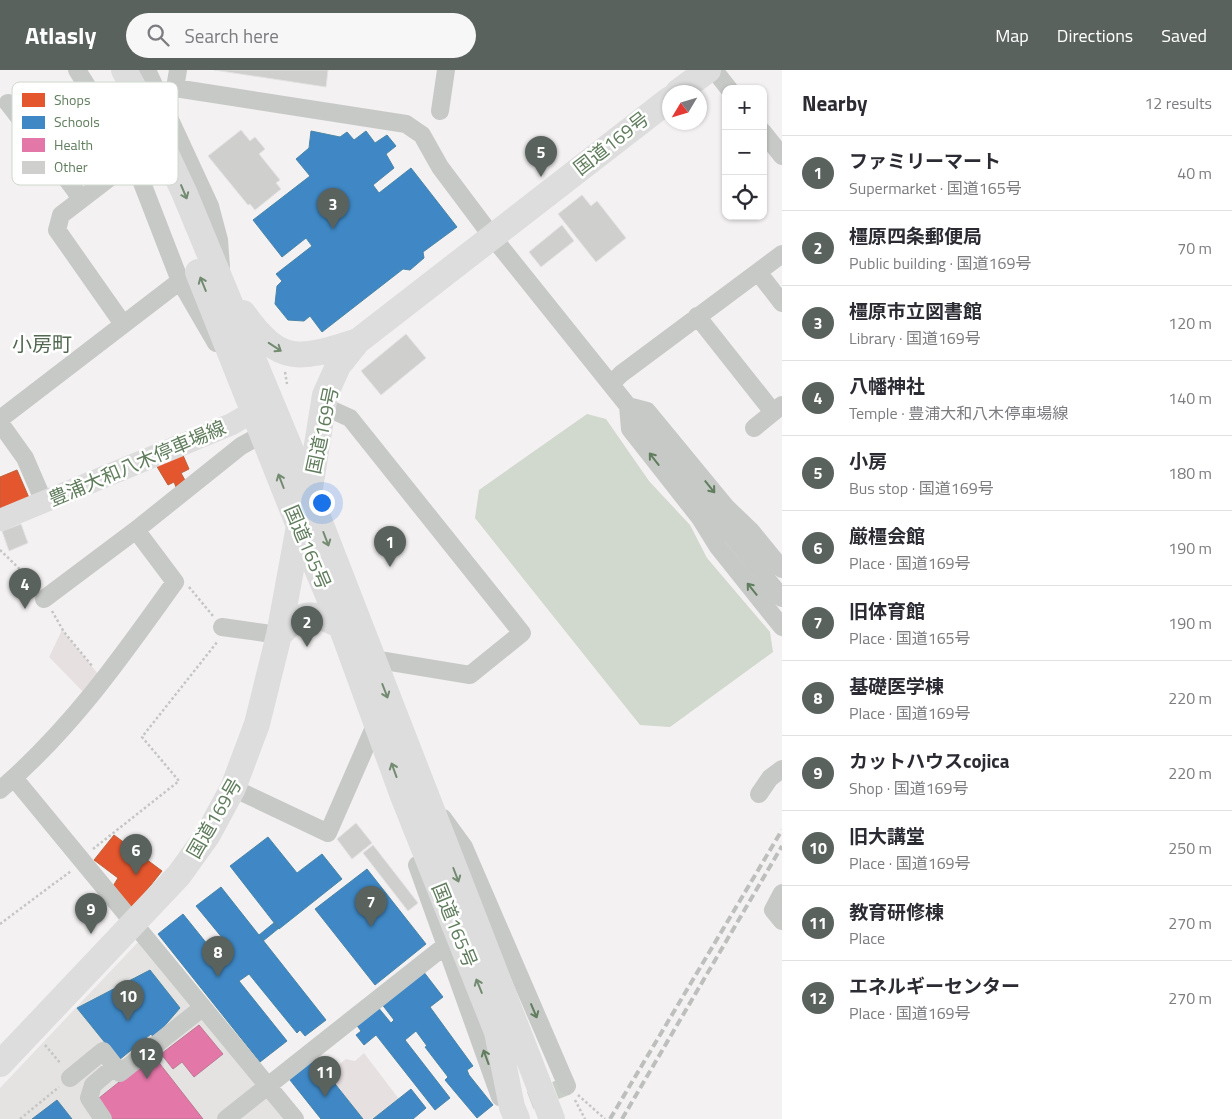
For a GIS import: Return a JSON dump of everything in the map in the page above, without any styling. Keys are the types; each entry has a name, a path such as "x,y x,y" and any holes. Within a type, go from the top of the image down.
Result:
{"highway":[{"name":"国道165号","path":"104,70 110,82"},
{"name":"国道165号","path":"124,70 130,82"},
{"path":"688,85 708,70"},
{"name":"国道169号","path":"0,1064 160,898 191,860 234,788 257,724 279,635 299,526 309,494 323,406 338,366 358,340 491,235 662,105"},
{"name":"国道165号","path":"178,180 222,282 262,415 299,526 341,626 376,723 413,792"},
{"name":"国道165号","path":"161,185 236,368 309,494 373,659 413,792 510,1031 572,1113"},
{"path":"222,282 256,332 276,348 286,353 310,355 358,340"},
{"path":"279,635 294,620 306,614 321,616 341,626"},
{"name":"国道165号","path":"510,1031 512,1107 516,1119"},
{"path":"510,1031 530,1119"},
{"path":"510,1031 552,1119"}],"main road":[{"name":"豊浦大和八木停車場線","path":"0,520 232,424 262,415"}],"street":[{"path":"77,70 85,82"},
{"path":"147,70 158,82"},
{"path":"173,82 178,70"},
{"path":"440,111 446,70"},
{"path":"714,70 726,85"},
{"path":"178,93 406,124 422,134 440,166 491,235 782,598"},
{"path":"8,103 12,108"},
{"path":"178,119 210,206 219,240 222,282"},
{"path":"71,185 80,200"},
{"path":"100,185 61,215 57,230 123,324"},
{"path":"143,185 180,281 223,354 236,368"},
{"path":"610,384 782,254"},
{"path":"758,272 782,304"},
{"path":"0,419 180,281"},
{"path":"698,316 778,409 754,428"},
{"path":"323,406 350,418 522,633 470,675 373,659"},
{"path":"628,406 647,411 726,507 751,531 782,569"},
{"path":"628,406 630,429 700,518 718,547 782,627"},
{"path":"44,599 136,530 240,446 262,415"},
{"path":"0,423 25,458 44,502"},
{"path":"0,790 74,718 175,582 136,530"},
{"path":"222,632 279,635"},
{"path":"234,788 328,833 376,723"},
{"path":"759,794 770,778 782,769"},
{"path":"14,778 295,1119"},
{"path":"413,792 416,860 508,1119"},
{"path":"413,792 464,848 567,1086"},
{"path":"782,893 773,910 782,921"},
{"path":"226,1119 446,945"},
{"path":"70,1078 103,1051 120,1073 202,1008"},
{"path":"102,1119 89,1098 94,1085 115,1066"}],"path":[{"path":"0,924 83,862 84,855 179,781 142,737 222,632 181,577 175,582"},
{"path":"20,1119 70,1078"},
{"path":"567,1086 605,1119"},
{"path":"572,1113 584,1119"}],"shaded area":[{"path":"587,414 606,419 649,481 690,525 707,558 770,632 773,652 670,727 640,725 475,518 479,490"},
{"path":"62,630 103,680 89,698 49,657"},
{"path":"140,940 286,1119 0,1119 0,1088"},
{"path":"364,1053 399,1099 373,1119 363,1119 327,1074 346,1059 355,1061"}],"building: Shops":[{"path":"182,453 189,469 181,473 186,482 176,487 174,482 168,485 156,465"},
{"path":"17,470 30,500 0,512 0,477"},
{"path":"114,835 162,871 132,909 110,891 118,878 94,860"}],"building: Schools":[{"path":"311,131 340,137 347,132 354,140 366,131 375,143 387,135 396,146 386,154 394,168 373,185 379,193 411,168 457,227 423,252 424,258 410,270 403,269 322,332 310,316 304,321 288,320 275,304 277,286 282,281 276,274 312,246 306,238 282,257 253,220 310,176 296,159 309,148"},
{"path":"268,837 297,873 322,854 342,879 279,929 230,866"},
{"path":"367,869 426,944 375,985 315,909"},
{"path":"221,887 326,1020 305,1036 300,1030 297,1033 249,974 239,981 287,1041 260,1062 158,934 183,914 212,950 224,940 196,906"},
{"path":"275,922 279,928 263,941 259,935"},
{"path":"150,970 180,1008 154,1038 151,1034 119,1060 77,1008"},
{"path":"423,971 443,997 430,1007 473,1066 467,1070 469,1075 493,1105 477,1118 445,1080 448,1077 425,1047 427,1046 416,1031 405,1040 450,1098 435,1110 376,1035 364,1045 356,1035 361,1031 355,1023 377,1006 391,1023 394,1020 381,1003"},
{"path":"312,1055 363,1119 321,1119 286,1075"},
{"path":"411,1089 426,1108 413,1119 373,1119"},
{"path":"57,1100 72,1119 32,1119"}],"building: Health":[{"path":"199,1025 223,1054 194,1077 182,1062 173,1069 161,1054"},
{"path":"153,1055 203,1119 107,1119 94,1102"}],"building: Other":[{"path":"214,70 328,70 326,87"},
{"path":"241,130 250,141 255,137 265,149 259,154 280,180 276,183 281,189 255,210 250,204 248,205 208,156"},
{"path":"582,195 591,206 597,201 626,238 596,262 558,214"},
{"path":"562,225 574,241 541,267 529,252"},
{"path":"406,334 426,358 381,395 361,371"},
{"path":"21,524 28,543 9,551 2,531"},
{"path":"356,823 372,843 352,859 337,839"},
{"path":"373,845 418,903 408,911 363,853"}],"tunnel":[{"path":"505,1110 567,1086"}],"railway":[{"path":"610,1119 782,830"},
{"path":"622,1119 782,846"}],"place":[{"name":"小房","path":"541,177"},
{"name":"橿原市立図書館","path":"333,229"},
{"name":"ファミリーマート","path":"390,567"},
{"name":"八幡神社","path":"25,609"},
{"name":"橿原四条郵便局","path":"307,647"},
{"name":"厳橿会館","path":"136,875"},
{"name":"旧体育館","path":"371,927"},
{"name":"カットハウスcojica","path":"91,934"},
{"name":"基礎医学棟","path":"218,977"},
{"name":"旧大講堂","path":"128,1021"},
{"name":"エネルギーセンター","path":"147,1079"},
{"name":"教育研修棟","path":"325,1097"}],"district":[{"name":"小房町","path":"42,344"}]}
